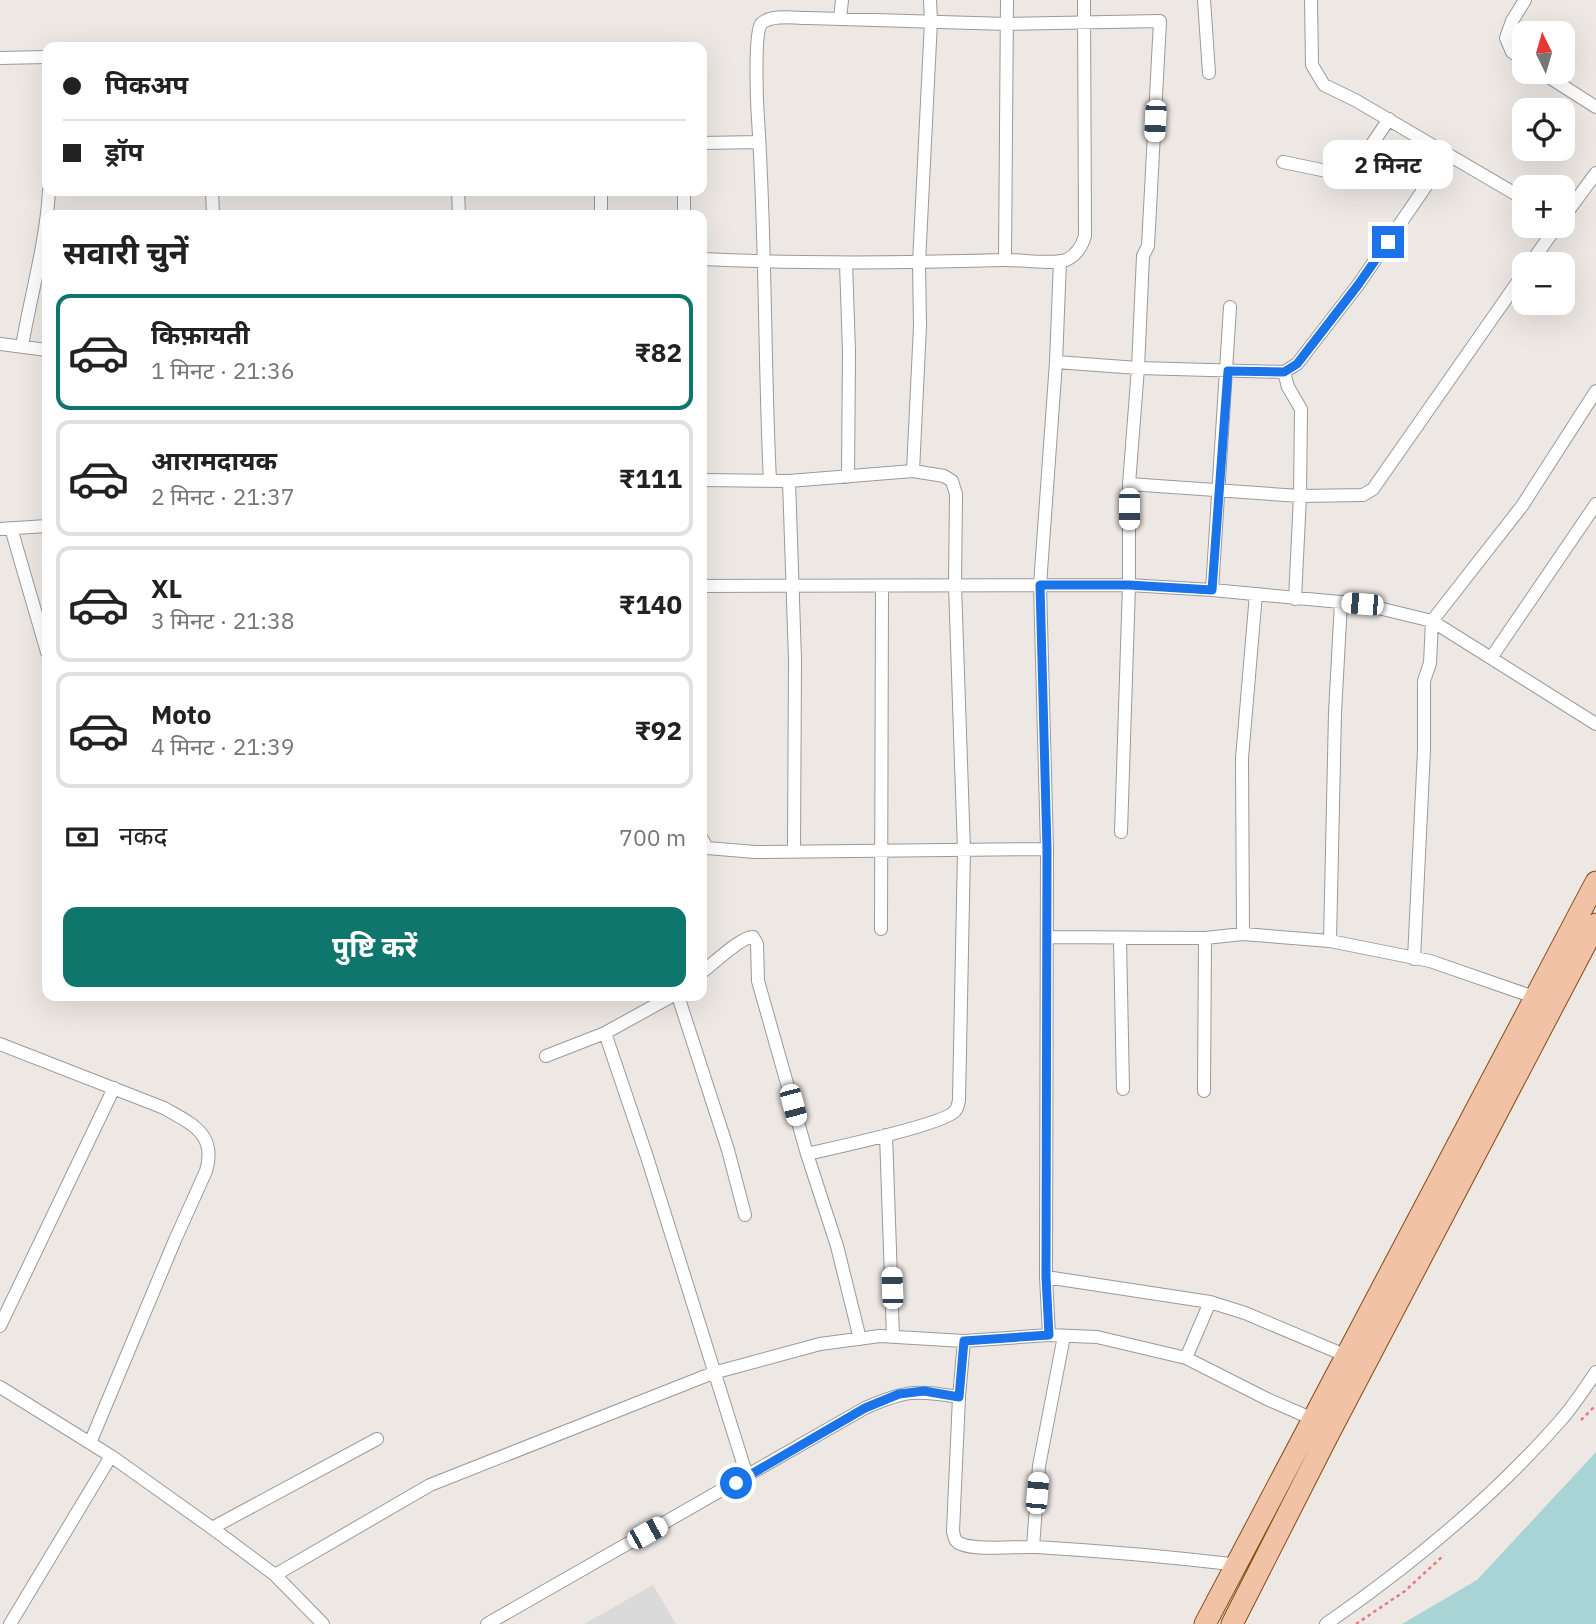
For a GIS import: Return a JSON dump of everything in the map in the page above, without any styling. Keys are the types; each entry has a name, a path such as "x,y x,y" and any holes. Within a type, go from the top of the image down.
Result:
{"main road":[{"path":"1205,1624 1596,882"},
{"path":"1232,1624 1596,924"}],"street":[{"path":"840,19 842,0"},
{"path":"914,471 930,0"},
{"path":"1005,260 1007,0"},
{"path":"707,259 919,263 1060,261 1074,255 1085,236 1084,0"},
{"path":"1204,0 1209,74"},
{"path":"1311,0 1312,65 1324,85 1389,119 1512,192"},
{"path":"1512,52 1506,38 1512,21 1525,0"},
{"path":"770,481 757,103 760,26 763,22 775,18 1007,24 1160,21 1148,246 1143,256 1129,484 1129,585 1121,832"},
{"path":"0,58 42,57"},
{"path":"1560,84 1596,107"},
{"path":"1283,162 1341,174 1358,165 1389,119"},
{"path":"707,143 759,142"},
{"path":"1056,362 1138,368 1284,372 1297,364 1358,285 1448,153"},
{"path":"1575,202 1596,173"},
{"path":"22,346 42,242"},
{"path":"1049,1335 1046,1277 1047,849 1040,585 1056,362 1060,261"},
{"path":"846,263 849,352 848,477"},
{"path":"1129,484 1220,488 1300,496 1363,495 1373,489 1512,290"},
{"path":"1212,590 1230,307"},
{"path":"0,344 42,349"},
{"path":"1284,372 1288,387 1301,409 1296,599"},
{"path":"1415,959 1424,681 1430,663 1432,621 1522,506 1596,391"},
{"path":"707,480 789,481 914,471 944,476 952,481 956,494 955,585 964,851 959,1100 955,1111 946,1117 807,1154"},
{"path":"789,481 795,659 794,851"},
{"path":"1491,658 1596,504"},
{"path":"42,526 5,529 42,637"},
{"path":"707,586 1129,585 1362,604 1432,621 1596,724"},
{"path":"881,929 882,587"},
{"path":"1242,934 1242,758 1256,594"},
{"path":"1330,941 1340,603"},
{"path":"707,848 720,851 880,852 1047,849"},
{"path":"1047,937 1205,938 1242,934 1330,941 1430,961 1534,997"},
{"path":"707,968 748,936 753,937 757,944 758,981 807,1154 837,1246 860,1339"},
{"path":"1204,1091 1205,938"},
{"path":"1119,939 1122,1088"},
{"path":"546,1056 605,1033 663,1001"},
{"path":"680,1001 724,1138 745,1215"},
{"path":"605,1033 647,1157 747,1476"},
{"path":"0,1044 164,1108 187,1121 205,1136 209,1159 206,1171 90,1443"},
{"path":"0,1326 114,1088"},
{"path":"886,1135 893,1336"},
{"path":"1046,1277 1210,1302 1245,1313 1347,1356"},
{"path":"1186,1359 1210,1302"},
{"path":"275,1575 430,1485 713,1373 820,1344 893,1336 964,1341 1049,1335 1097,1337 1186,1359 1313,1419"},
{"path":"1033,1547 1040,1466 1064,1336"},
{"path":"964,1341 953,1531 960,1544 972,1547 1033,1547 1158,1555 1261,1567"},
{"path":"1326,1624 1391,1579 1510,1473 1562,1419 1596,1372"},
{"path":"0,1387 111,1455 212,1528 275,1575 323,1624"},
{"path":"487,1624 865,1408 899,1394 924,1391 959,1397"},
{"path":"212,1528 377,1439"},
{"path":"10,1624 111,1455"}],"shaded area":[{"path":"653,1585 676,1624 584,1624"}],"water":[{"path":"1596,1452 1596,1624 1402,1624 1477,1580"}],"route":[{"path":"736,1483 865,1408 899,1394 924,1391 959,1397 964,1341 1049,1335 1046,1277 1047,849 1040,585 1129,585 1212,590 1228,371 1284,372 1297,364 1388,242"}]}
